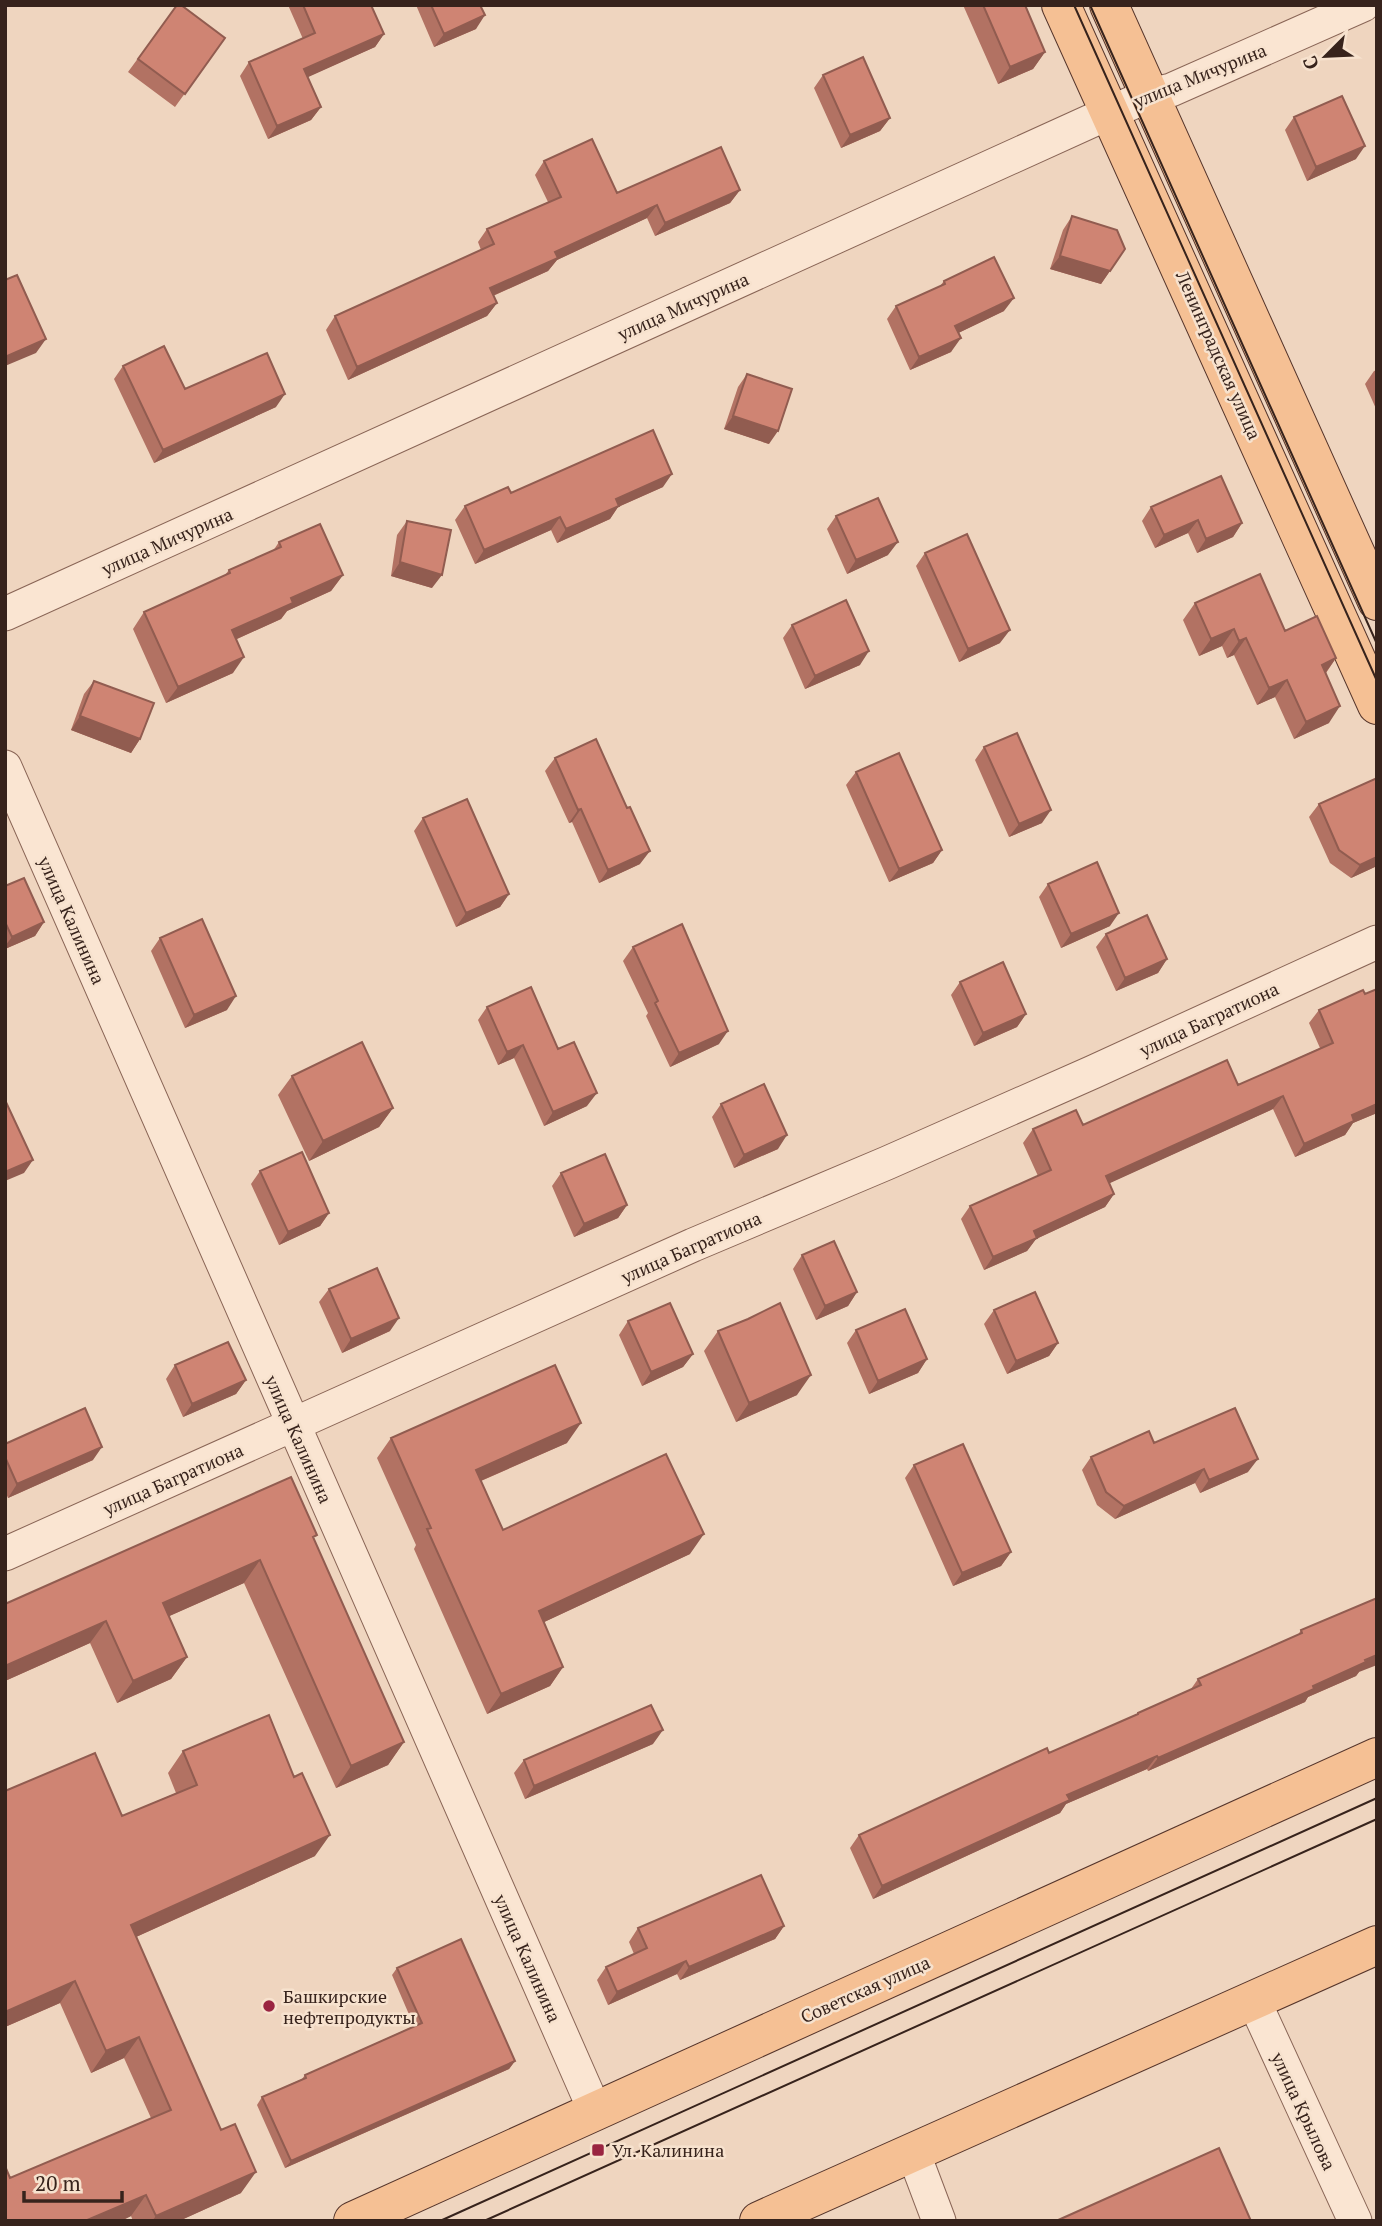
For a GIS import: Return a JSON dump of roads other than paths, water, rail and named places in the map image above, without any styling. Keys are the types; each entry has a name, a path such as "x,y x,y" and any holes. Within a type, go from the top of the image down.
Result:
{"main road":[{"name":"Ленинградская улица","path":"1061,5 1377,705"},
{"path":"1110,5 1377,601"},
{"name":"Советская улица","path":"353,2221 1377,1758"},
{"path":"759,2221 1377,1945"}],"street":[{"name":"улица Мичурина","path":"5,614 1109,113 1150,95 1171,90 1363,5"},
{"name":"улица Калинина","path":"5,767 595,2110"},
{"name":"улица Багратиона","path":"5,1554 693,1245 1081,1077 1377,942"},
{"name":"улица Крылова","path":"1254,2001 1354,2221"},
{"path":"913,2152 939,2221"}],"tram line":[{"path":"1074,5 1377,681"},
{"path":"1090,5 1377,644"},
{"path":"440,2221 1377,1798"},
{"path":"484,2221 1377,1819"}],"place":[{"name":"Башкирские нефтепродукты","path":"269,2006"},
{"name":"Ул. Калинина","path":"598,2150"}]}
